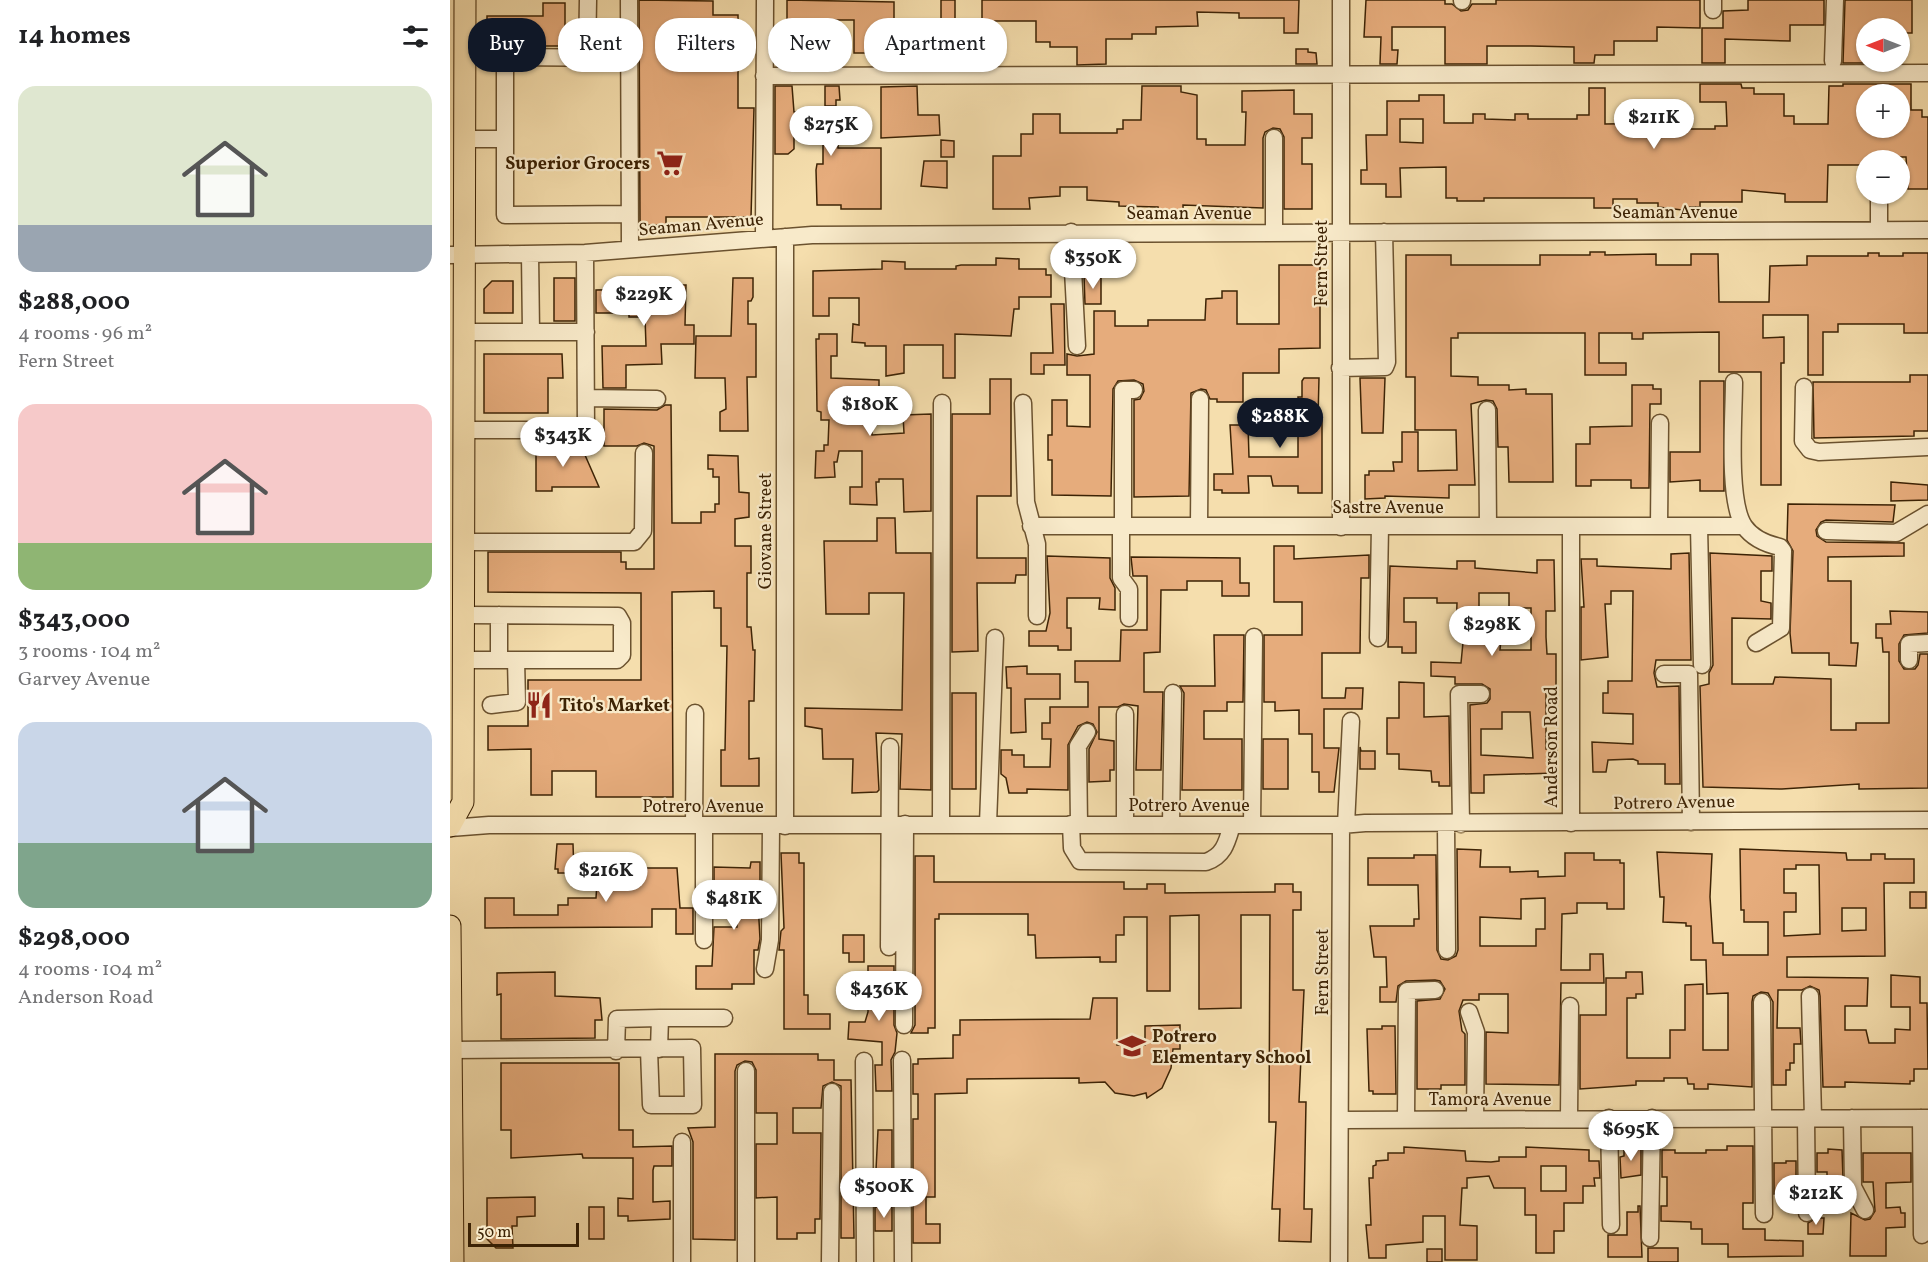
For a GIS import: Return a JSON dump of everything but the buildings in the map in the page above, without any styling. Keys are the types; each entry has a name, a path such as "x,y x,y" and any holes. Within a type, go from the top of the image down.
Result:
{"main road":[{"path":"450,827 463,802 464,615 459,548 465,332 458,300 458,255 465,139 465,0"},
{"path":"450,926 452,1249"}],"street":[{"path":"588,0 588,18"},
{"path":"629,0 629,18"},
{"path":"764,237 765,0"},
{"name":"Fern Street","path":"1341,0 1341,527"},
{"path":"1833,62 1835,0"},
{"path":"505,72 505,215 629,214"},
{"path":"629,72 630,249"},
{"path":"764,76 1928,73"},
{"path":"1274,138 1274,232"},
{"path":"465,139 505,140"},
{"path":"1879,204 1879,230"},
{"name":"Seaman Avenue","path":"458,255 585,253 764,237 1071,232 1928,230"},
{"path":"1071,232 1077,346"},
{"path":"1340,368 1385,368 1387,362 1384,232"},
{"name":"Giovane Street","path":"765,969 770,940 778,825 784,237"},
{"path":"464,430 586,430 585,253"},
{"path":"530,254 531,332"},
{"path":"465,332 586,332"},
{"path":"1804,387 1803,441 1810,450 1819,452 1928,447"},
{"path":"1739,388 1735,500 1744,526 1761,543 1780,547 1783,551 1781,628 1756,644"},
{"path":"1129,618 1129,589 1121,578 1123,390 1134,390"},
{"path":"586,398 657,399"},
{"path":"1199,526 1200,399"},
{"path":"941,824 942,403"},
{"path":"1023,403 1026,502 1037,544 1037,616"},
{"path":"1487,410 1488,526"},
{"path":"1659,526 1660,423"},
{"path":"459,548 634,542 643,531 644,453"},
{"path":"1826,531 1896,533 1928,514"},
{"name":"Sastre Avenue","path":"1032,526 1744,526"},
{"path":"1378,638 1380,526"},
{"name":"Anderson Road","path":"1570,823 1571,526"},
{"path":"1699,526 1702,665"},
{"path":"464,615 618,616 622,623 622,655 617,660 464,660"},
{"path":"499,615 499,660"},
{"path":"1252,825 1254,637"},
{"path":"988,824 995,638"},
{"path":"1909,660 1909,644 1928,644"},
{"path":"491,705 517,702 516,660"},
{"path":"1664,674 1689,674 1691,822"},
{"path":"1171,825 1173,693"},
{"path":"1447,950 1459,694 1481,694"},
{"path":"695,713 704,940"},
{"path":"1125,714 1125,825"},
{"name":"Fern Street","path":"1339,1262 1344,825 1351,721"},
{"path":"1087,732 1078,746 1072,848 1080,861 1195,862 1215,859 1225,848 1232,825"},
{"path":"890,747 898,824 904,1024"},
{"name":"Potrero Avenue","path":"450,827 898,824 1344,825 1365,823 1928,820"},
{"path":"889,946 898,824"},
{"path":"1406,1119 1407,992 1435,990"},
{"path":"1807,1213 1810,996"},
{"path":"1762,1002 1764,1214"},
{"path":"1569,1118 1570,1006"},
{"path":"1469,1012 1476,1032 1475,1119"},
{"path":"451,1045 616,1051 654,1049 660,1018"},
{"path":"616,1051 616,1019 724,1018"},
{"path":"903,1060 903,1262"},
{"path":"864,1061 865,1262"},
{"path":"746,1071 746,1262"},
{"path":"830,1262 832,1092"},
{"path":"1609,1118 1611,1225"},
{"path":"1650,1238 1652,1118"},
{"path":"1852,1118 1853,1187 1865,1210"},
{"path":"1922,1235 1924,1118"},
{"name":"Tamora Avenue","path":"1341,1120 1924,1118"},
{"path":"681,1142 681,1262"}],"place":[{"name":"Superior Grocers","path":"670,163"},
{"name":"Tito's Market","path":"539,705"},
{"name":"Potrero Elementary School","path":"1132,1046"}]}
